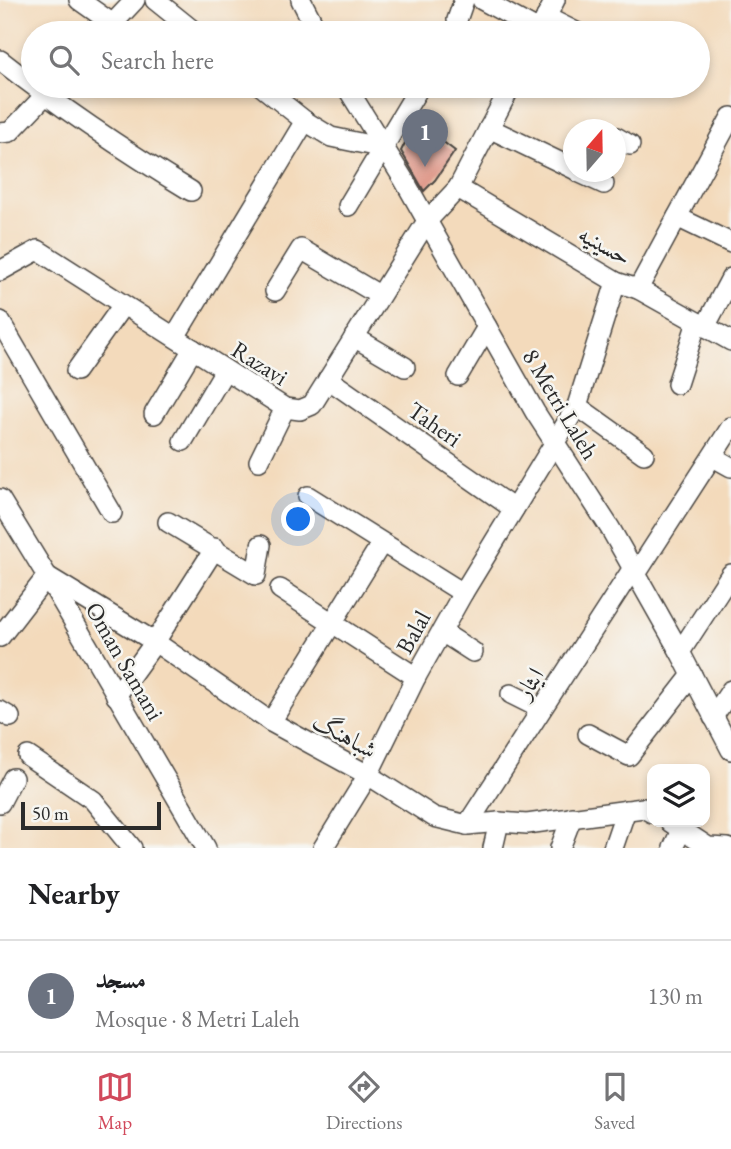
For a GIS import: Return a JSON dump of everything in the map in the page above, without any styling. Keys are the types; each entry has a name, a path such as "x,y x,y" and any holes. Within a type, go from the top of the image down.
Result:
{"street":[{"path":"79,0 100,21"},
{"path":"115,21 135,0"},
{"path":"155,0 181,21"},
{"path":"301,0 312,21"},
{"path":"457,20 464,0"},
{"path":"482,0 545,20"},
{"path":"0,60 21,73"},
{"path":"0,133 10,132 42,98"},
{"path":"59,98 121,148 191,191"},
{"path":"276,98 331,137 384,148"},
{"name":"8 Metri Laleh","path":"353,98 555,445 610,528 680,652 731,750"},
{"path":"348,205 413,98"},
{"name":"Razavi","path":"0,271 38,250 285,408 300,410 312,405 427,221 458,188 505,98"},
{"path":"175,337 305,121"},
{"path":"638,289 729,126"},
{"path":"489,128 563,163"},
{"path":"600,182 604,184"},
{"name":"حسینیه","path":"458,188 616,282 638,289 731,341"},
{"path":"677,217 731,243"},
{"path":"275,290 301,249 379,295"},
{"path":"677,384 701,324 731,278"},
{"name":"Balal","path":"323,848 368,775 416,677 463,593 577,406 616,282"},
{"path":"76,371 123,305"},
{"path":"0,321 112,513"},
{"path":"458,376 487,327"},
{"path":"354,337 405,367"},
{"path":"154,414 193,349"},
{"path":"183,441 225,370"},
{"name":"Taheri","path":"328,379 514,509"},
{"path":"577,406 644,454"},
{"path":"259,461 285,408"},
{"name":"ایثار","path":"467,825 541,709 731,427"},
{"path":"713,457 731,467"},
{"path":"308,496 463,593"},
{"name":"Oman Samani","path":"0,499 205,847"},
{"path":"168,522 256,575 261,545"},
{"path":"271,722 381,544"},
{"path":"116,696 155,642 215,548"},
{"path":"680,652 731,574"},
{"path":"0,636 47,576"},
{"name":"شباهنگ","path":"47,576 155,642 271,722 368,775 434,817 467,825 499,822 527,824 643,808 647,810"},
{"path":"280,589 416,677"},
{"path":"442,632 474,652"},
{"path":"588,734 629,757 692,675"},
{"path":"713,717 731,690"},
{"path":"511,694 541,709"},
{"path":"28,756 93,800 132,848"},
{"path":"0,803 13,778"},
{"path":"613,848 626,810"},
{"path":"560,848 572,817"},
{"path":"493,848 499,822"},
{"path":"673,848 676,827"},
{"path":"679,827 708,847 728,848"}],"building":[{"path":"416,121 455,151 424,191 401,151"}],"place":[{"name":"مسجد","path":"425,167"}]}
